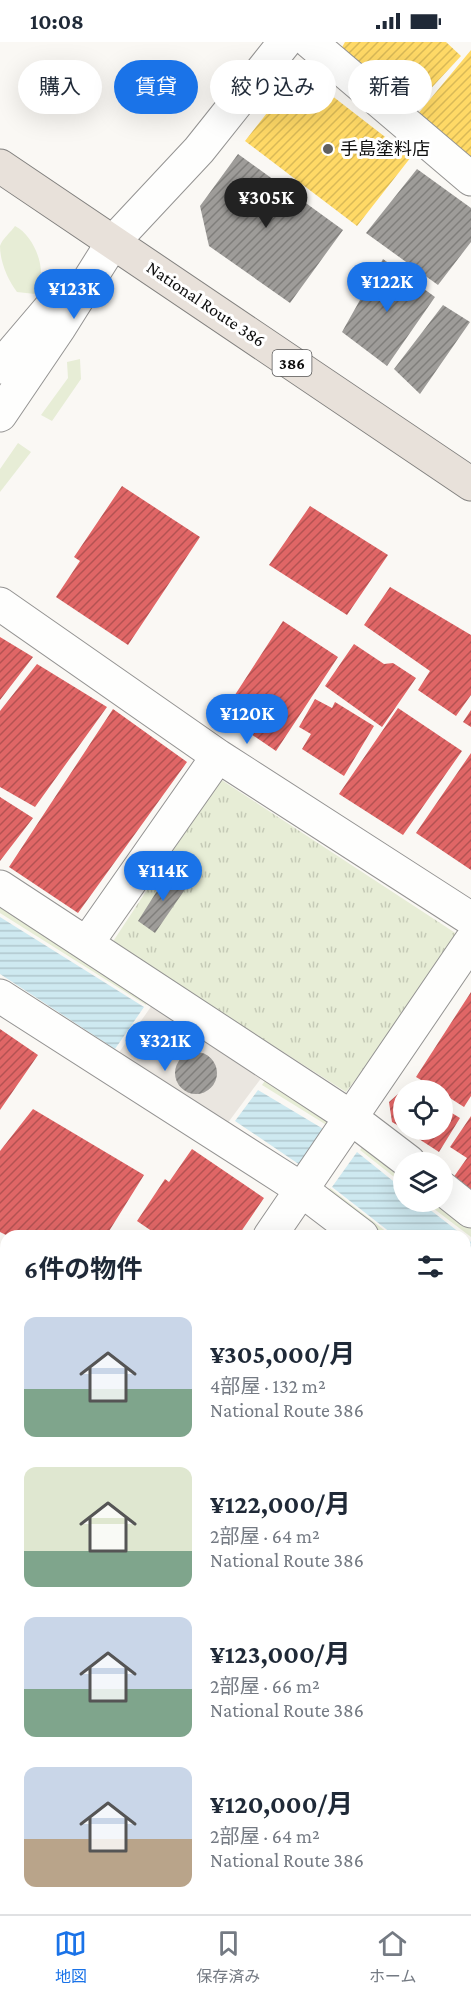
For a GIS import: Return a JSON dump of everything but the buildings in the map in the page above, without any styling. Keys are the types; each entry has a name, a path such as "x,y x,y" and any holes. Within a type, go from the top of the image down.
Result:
{"highway":[{"name":"National Route 386","path":"0,166 471,484"}],"street":[{"path":"0,367 42,316 199,150 285,42"},
{"path":"310,42 471,179"},
{"path":"0,415 59,328 113,242"},
{"path":"0,604 218,756 471,919"},
{"path":"87,944 218,756"},
{"path":"0,887 352,1118 396,1152"},
{"path":"274,1230 471,941"},
{"path":"0,996 301,1189 354,1230"},
{"path":"453,1196 471,1210"}],"green space":[{"path":"15,226 31,241 40,262 41,278 35,294 17,292 3,264 0,246"},
{"path":"80,359 81,379 52,421 41,415 68,378 67,362"},
{"path":"18,443 31,452 0,492 0,469"},
{"path":"220,779 463,938 346,1092 112,943"},
{"path":"0,897 153,996 146,1005 0,913"},
{"path":"271,1072 340,1119 333,1129 262,1085"},
{"path":"369,1136 393,1155 393,1176 360,1150"},
{"path":"330,1188 384,1230 359,1230 320,1200"},
{"path":"453,1207 471,1216 471,1230 462,1230 438,1212 453,1212"}],"shaded area":[{"path":"157,998 268,1069 221,1132 113,1061"}],"water":[{"path":"0,917 144,1007 115,1049 0,974"},
{"path":"258,1090 330,1133 303,1167 235,1121"},
{"path":"357,1152 393,1181 393,1212 433,1212 456,1230 387,1230 332,1187"}],"place":[{"name":"手島塗料店","path":"328,149"}]}
